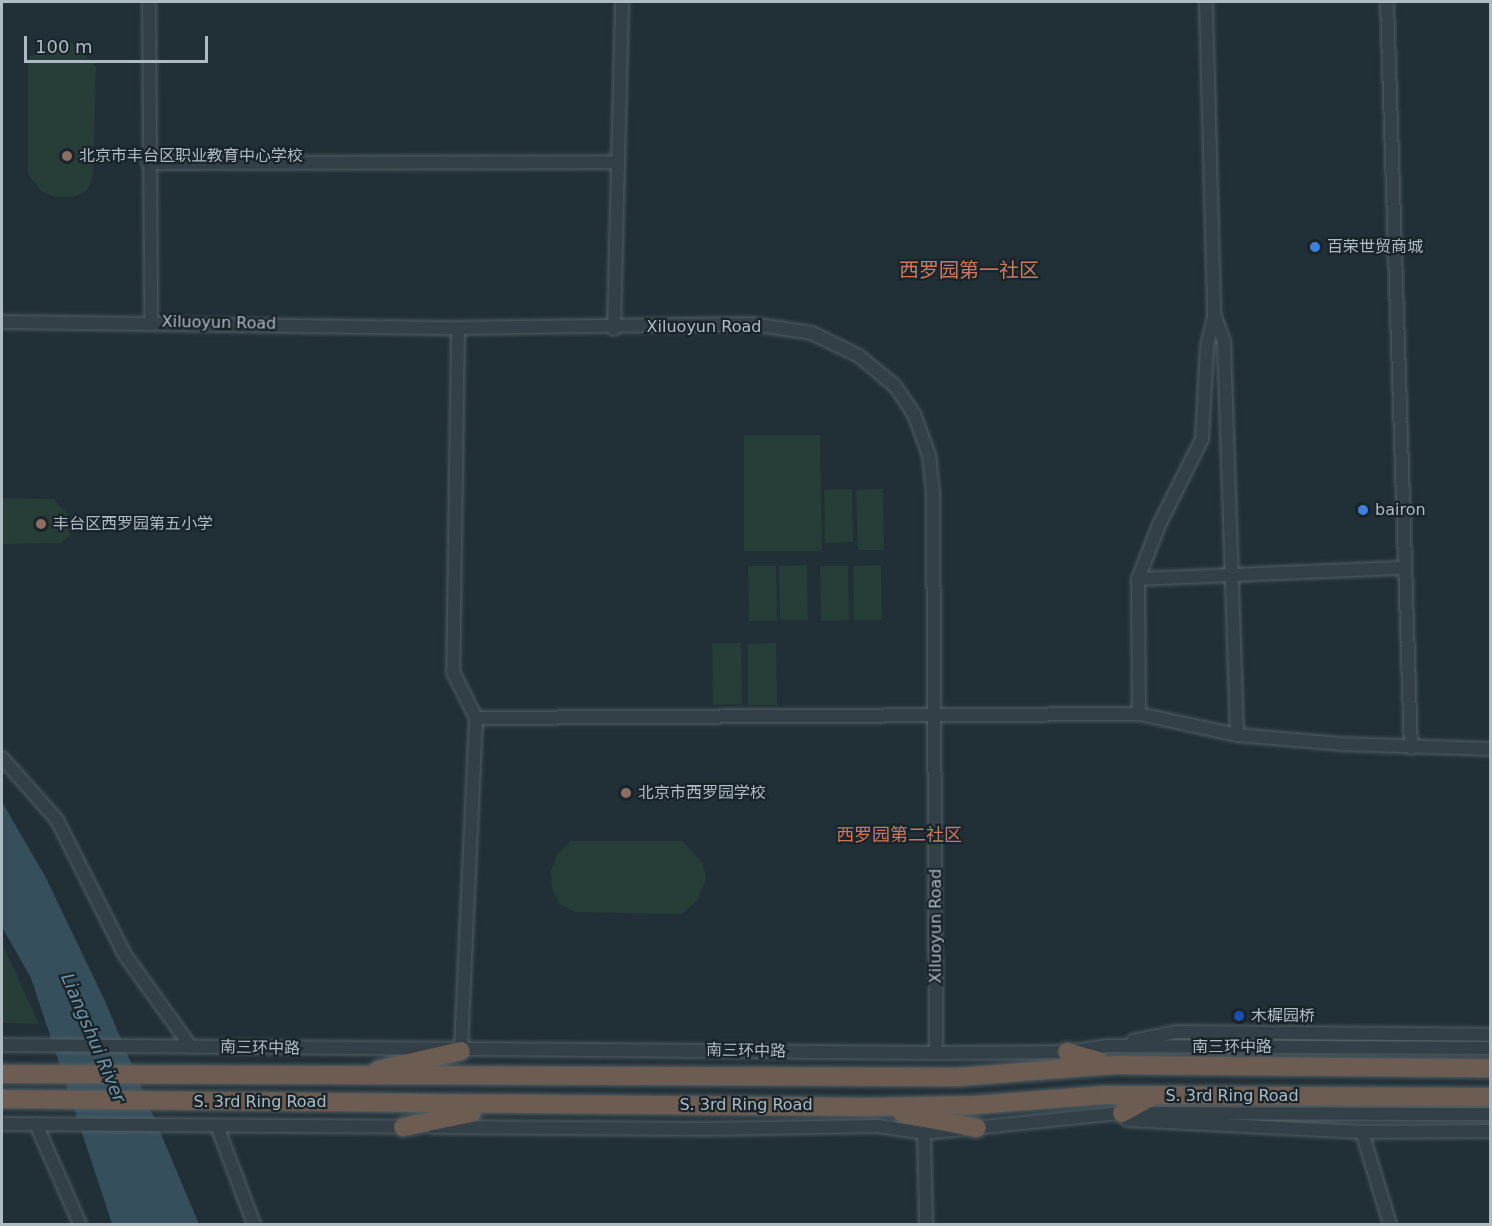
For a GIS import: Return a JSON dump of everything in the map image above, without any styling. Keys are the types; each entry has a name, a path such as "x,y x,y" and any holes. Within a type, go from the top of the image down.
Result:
{"highway":[{"path":"346,1077 461,1051"},
{"path":"1067,1052 1115,1065"},
{"name":"S. 3rd Ring Road","path":"2,1074 346,1077 958,1077 1115,1065 1491,1068"},
{"name":"S. 3rd Ring Road","path":"2,1099 868,1107 975,1105 1105,1095 1491,1097"},
{"path":"1122,1113 1153,1096"},
{"path":"403,1127 515,1104"},
{"path":"868,1107 977,1128"}],"street":[{"path":"149,2 148,163 151,321"},
{"path":"614,329 622,2"},
{"path":"1139,714 1138,579 1159,525 1202,440 1207,347 1214,314 1206,2"},
{"path":"1387,2 1411,748"},
{"path":"148,163 618,162"},
{"path":"1214,314 1224,340 1229,575 1237,735"},
{"name":"Xiluoyun Road","path":"2,322 151,321 614,329 752,324 812,333 859,356 895,386 914,414 929,455 933,490 936,1053"},
{"path":"458,328 453,672 476,718 461,1051"},
{"path":"1138,579 1405,568"},
{"path":"476,718 1139,714 1237,735 1411,748 1491,749"},
{"path":"2,758 57,820 125,956 191,1047"},
{"path":"1107,1046 1177,1032 1491,1035"},
{"name":"南三环中路","path":"2,1045 461,1051 936,1053 1067,1052 1107,1046 1491,1048"},
{"path":"1053,1121 1122,1113 1491,1114"},
{"path":"2,1124 706,1129 878,1125 924,1133 977,1128 1015,1121 1116,1120 1362,1132 1491,1131"},
{"path":"36,1124 80,1224"},
{"path":"217,1125 254,1224"},
{"path":"1362,1132 1390,1224"},
{"path":"924,1133 926,1224"}],"green space":[{"path":"60,41 77,45 96,67 93,176 87,191 73,197 55,197 41,191 28,174 28,58 44,46"},
{"path":"744,435 820,435 822,551 744,551"},
{"path":"852,489 853,542 825,543 824,490"},
{"path":"883,489 884,550 858,550 856,490"},
{"path":"2,498 54,499 71,518 70,535 61,543 2,544"},
{"path":"807,565 808,620 780,620 779,566"},
{"path":"881,565 882,620 854,620 853,566"},
{"path":"748,566 776,566 777,621 749,621"},
{"path":"820,566 848,566 849,620 821,621"},
{"path":"712,643 741,643 742,704 713,705"},
{"path":"776,643 777,705 748,705 748,644"},
{"path":"571,841 683,841 703,864 706,878 697,901 681,914 576,912 559,904 552,888 551,871 558,853"},
{"path":"2,943 39,1024 2,1023"}],"water":[{"name":"Liangshui River","path":"2,802 45,876 105,1001 199,1224 112,1224 31,978 2,927"}],"place":[{"name":"北京市丰台区职业教育中心学校","path":"67,156"},
{"name":"百荣世贸商城","path":"1315,247"},
{"name":"bairon","path":"1363,510"},
{"name":"丰台区西罗园第五小学","path":"41,524"},
{"name":"北京市西罗园学校","path":"626,793"},
{"name":"木樨园桥","path":"1239,1016"}],"district":[{"name":"西罗园第一社区","path":"969,270"},
{"name":"西罗园第二社区","path":"899,835"}]}
